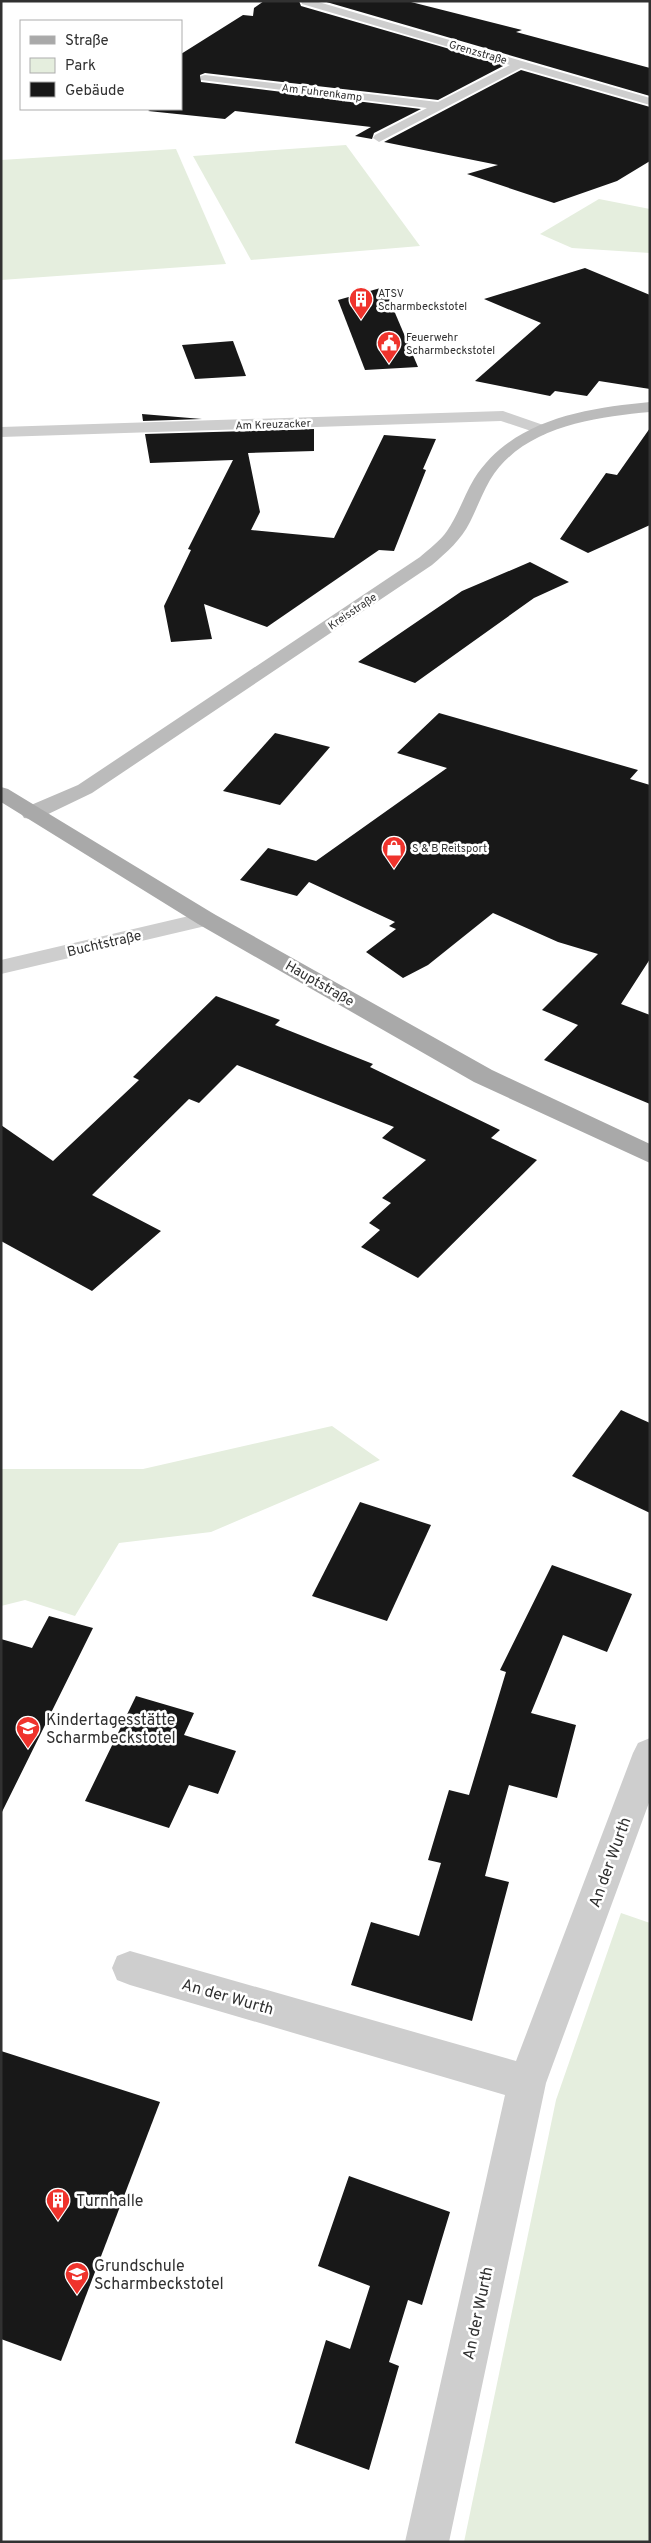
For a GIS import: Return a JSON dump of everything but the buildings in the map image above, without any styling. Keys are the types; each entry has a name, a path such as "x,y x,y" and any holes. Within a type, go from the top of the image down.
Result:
{"main road":[{"name":"Hauptstraße","path":"1,793 206,918 483,1076 650,1154"}],"street":[{"name":"Grenzstraße","path":"306,2 650,102"},
{"path":"379,138 520,64"},
{"name":"Am Fuhrenkamp","path":"205,78 440,106"},
{"name":"Kreisstraße","path":"32,813 85,789 426,561 452,538 487,472 504,453 543,430 569,421 625,409 650,407"},
{"name":"Am Kreuzacker","path":"1,432 503,416 543,430"},
{"name":"Buchtstraße","path":"1,967 206,918"},
{"name":"An der Wurth","path":"427,2542 527,2083 650,1753"},
{"name":"An der Wurth","path":"130,1968 527,2083"}],"green space":[{"path":"346,145 420,246 251,260 193,156"},
{"path":"176,149 226,264 1,280 1,160"},
{"path":"599,199 650,209 650,253 572,248 540,234"},
{"path":"332,1426 380,1460 211,1532 119,1543 75,1616 25,1600 1,1606 1,1469 143,1469"},
{"path":"621,1913 650,1923 650,2542 464,2542 556,2100"}],"place":[{"name":"ATSV Scharmbeckstotel","path":"361,320"},
{"name":"Feuerwehr Scharmbeckstotel","path":"389,364"},
{"name":"S & B Reitsport","path":"394,869"},
{"name":"Kindertagesstätte Scharmbeckstotel","path":"28,1749"},
{"name":"Turnhalle","path":"58,2221"},
{"name":"Grundschule Scharmbeckstotel","path":"77,2295"}]}
